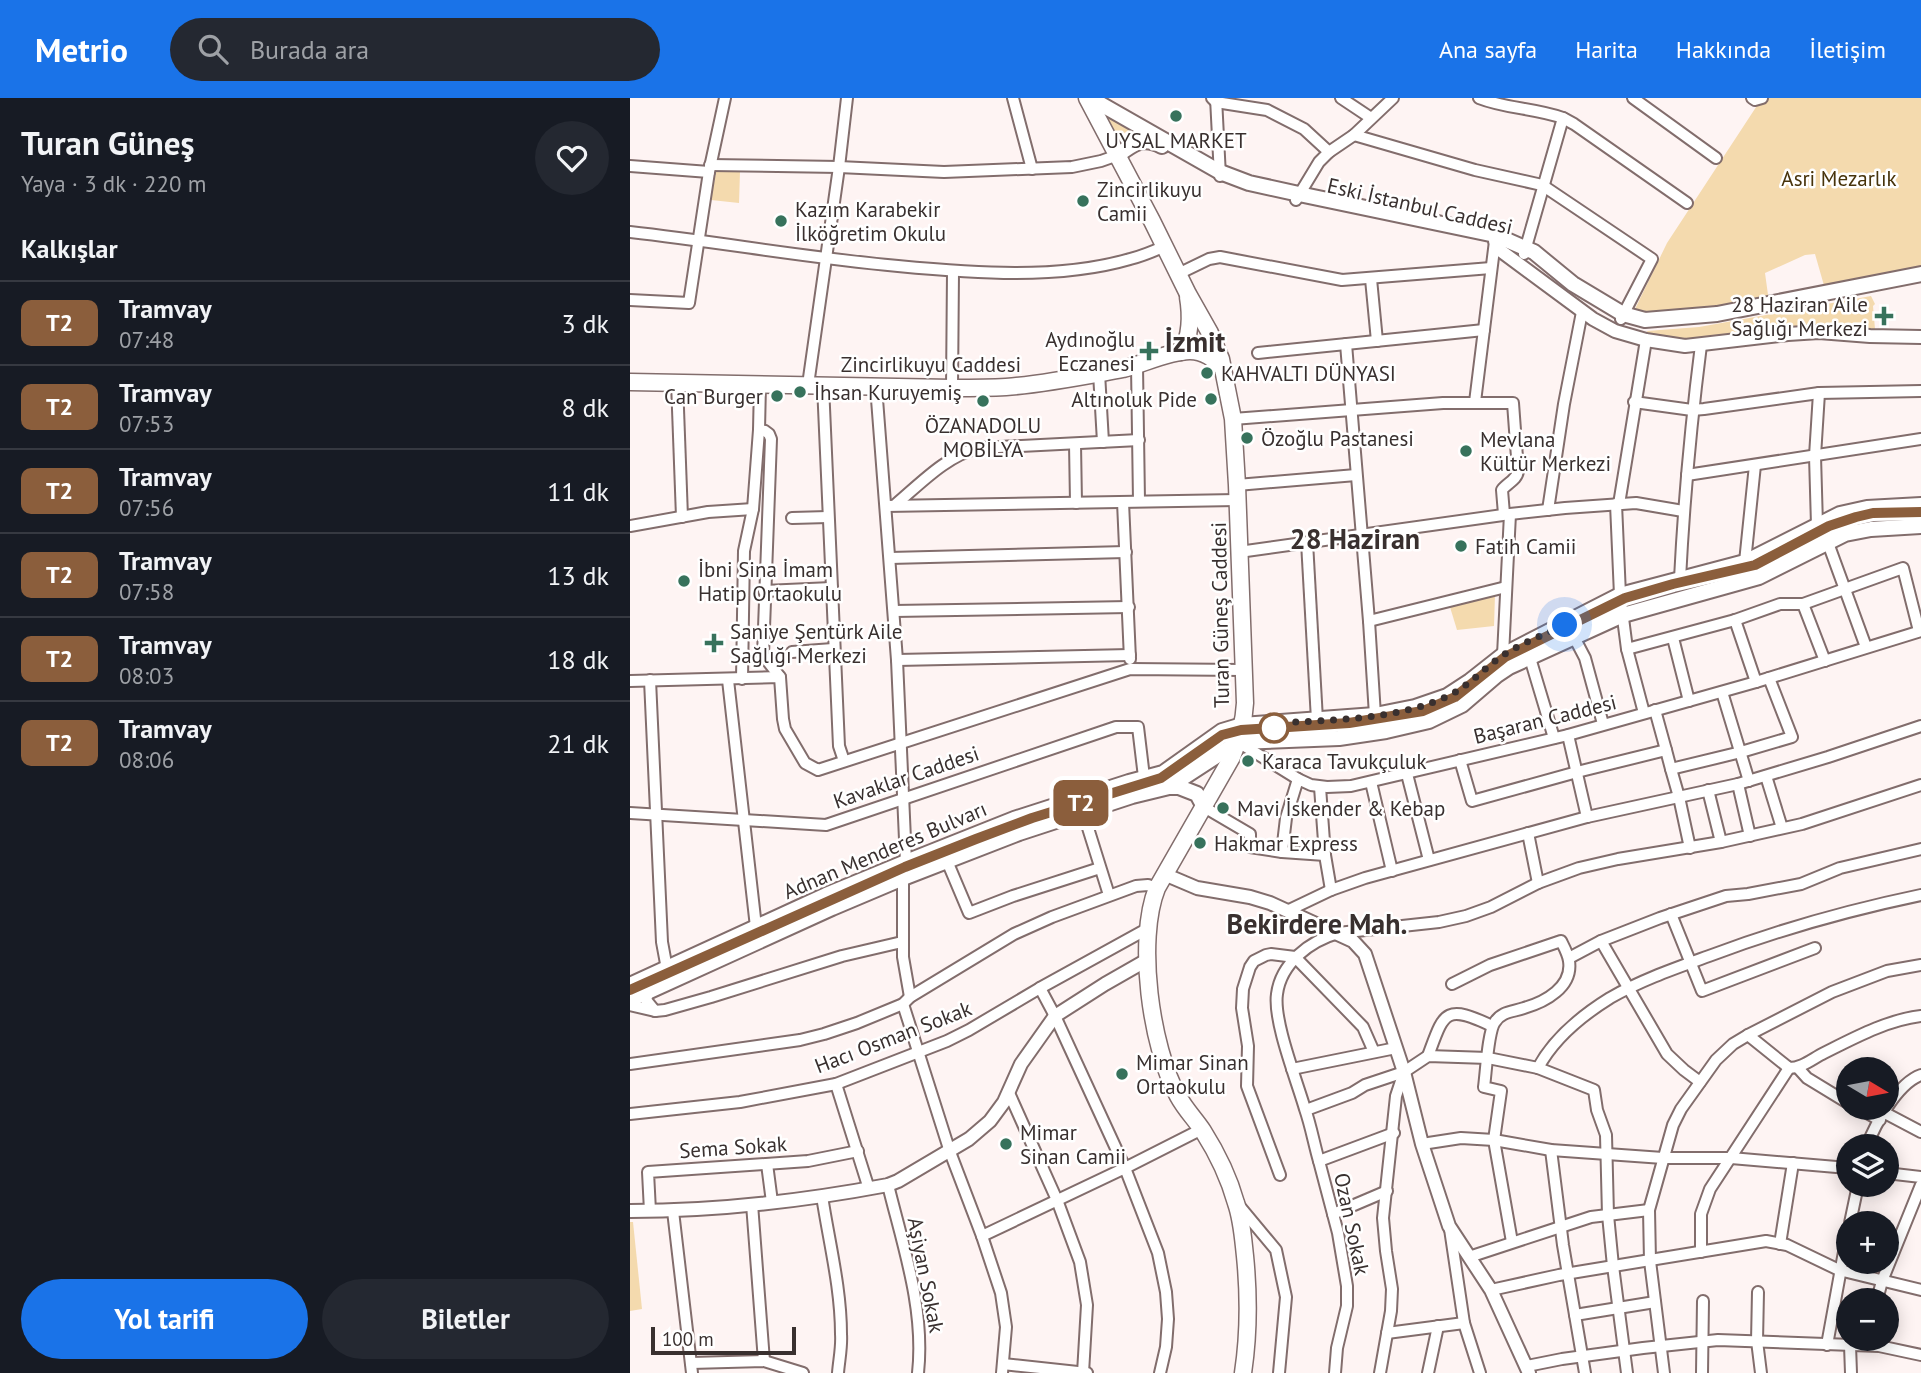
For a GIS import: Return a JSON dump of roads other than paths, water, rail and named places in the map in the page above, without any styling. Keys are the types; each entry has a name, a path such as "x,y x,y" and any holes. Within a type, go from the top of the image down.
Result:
{"main road":[{"name":"Eski İstanbul Caddesi","path":"1089,98 1155,134 1220,176"},
{"name":"Turan Güneş Caddesi","path":"1089,98 1214,342 1223,368 1233,419 1245,703 1242,725 1232,757 1153,899 1147,929 1147,960 1157,1033 1165,1066 1179,1097 1202,1129 1222,1165 1237,1204 1244,1240 1248,1292 1243,1373"},
{"path":"1118,155 1121,143 1130,135 1141,132 1155,134"},
{"name":"Eski İstanbul Caddesi","path":"1118,155 1140,141 1151,141 1220,176 1297,197 1495,238 1534,252 1573,284 1622,317 1634,319 1656,321 1717,314 1921,276"},
{"path":"1181,352 1185,348 1188,329 1188,294"},
{"path":"1181,352 1202,353 1223,368"},
{"name":"Zincirlikuyu Caddesi","path":"630,382 1004,387 1137,366 1181,352"},
{"path":"1242,725 1375,715 1415,707 1447,696 1503,655 1620,595 1745,562 1817,525 1853,510 1921,505"},
{"path":"1238,742 1339,738 1429,721 1455,709 1497,675 1623,615 1759,577 1845,534 1871,529 1921,526"},
{"name":"Adnan Menderes Bulvarı","path":"630,984 826,895 1014,819 1163,773 1222,731 1242,725"},
{"name":"Adnan Menderes Bulvarı","path":"630,1002 649,990 903,878 1019,833 1132,796 1169,787 1238,742"},
{"path":"1163,773 1169,787 1197,794 1204,807"}],"street":[{"path":"630,300 689,303 710,169 725,98"},
{"path":"844,761 839,746 828,517 816,385 825,259 846,98"},
{"path":"1013,98 1032,169"},
{"path":"1340,98 1371,118"},
{"path":"1297,197 1329,152 1353,135 1393,98"},
{"path":"1479,98 1505,107 1563,118 1686,203"},
{"path":"1633,98 1716,158"},
{"path":"1752,98 1762,98"},
{"path":"1220,176 1215,99 1267,110 1304,130 1329,152"},
{"path":"1525,251 1563,118"},
{"path":"1353,135 1475,170 1542,185 1652,259 1622,317"},
{"path":"630,166 710,169 839,167 944,172 1085,165 1118,155"},
{"path":"630,232 825,259 953,272 1023,272 1084,268 1132,259 1165,246"},
{"path":"1475,402 1495,238"},
{"path":"1495,238 1501,251 1582,312 1615,331 1646,340 1675,345 1701,345 1819,332 1921,337"},
{"path":"1178,274 1209,259 1220,257 1332,279 1354,280 1491,268"},
{"path":"952,388 953,272"},
{"path":"1371,279 1377,341"},
{"path":"1548,510 1564,404 1582,312"},
{"path":"1258,353 1484,330"},
{"path":"1646,340 1618,504 1620,595 1628,649 1649,712 1666,750 1689,848"},
{"path":"1346,344 1375,715"},
{"path":"1681,579 1692,410 1701,345"},
{"path":"1137,366 1139,501"},
{"path":"1099,373 1103,442"},
{"path":"677,382 682,517"},
{"path":"742,679 744,551 753,509 760,384"},
{"path":"876,386 891,505 890,558 906,862 903,878 902,942 906,1001 917,1053 1001,1293 1006,1327 1002,1368 1084,1373 1087,1323 1085,1290 1077,1254 1009,1093"},
{"path":"1634,402 1692,410 1819,393 1921,391"},
{"path":"1817,525 1815,456 1819,393"},
{"path":"1233,419 1475,402 1513,403 1518,471 1516,478 1502,490 1507,514 1503,655"},
{"path":"759,430 765,431 771,439 763,655 780,677 785,729 805,763 818,770 1130,669 1243,670"},
{"path":"1687,475 1921,439"},
{"path":"891,505 950,460 968,450 1139,440"},
{"path":"1075,444 1076,503"},
{"path":"1745,562 1755,465"},
{"path":"891,505 1139,501 1237,492 1356,475"},
{"path":"1123,502 1130,669"},
{"path":"1239,552 1548,510 1642,504 1684,511"},
{"path":"630,526 708,512 753,509"},
{"path":"792,518 828,517"},
{"path":"1307,542 1317,720"},
{"path":"1828,543 1866,647"},
{"path":"890,558 1126,552"},
{"path":"1628,649 1735,620 1780,604 1803,604 1903,568 1920,631"},
{"path":"1369,621 1506,587"},
{"path":"764,591 832,588"},
{"path":"1803,604 1825,661"},
{"path":"894,611 1129,607"},
{"path":"1735,620 1756,682"},
{"name":"Başaran Caddesi","path":"1238,742 1298,779 1320,786 1337,787 1371,782 1568,735 1756,682 1920,631"},
{"path":"1574,637 1585,658 1603,724"},
{"path":"1673,638 1689,701"},
{"path":"792,652 833,649"},
{"path":"897,660 1130,655"},
{"path":"1530,658 1554,738"},
{"path":"630,681 780,677"},
{"path":"1671,769 1792,737 1769,678"},
{"path":"650,680 662,943 667,969"},
{"path":"728,680 756,928"},
{"path":"1722,692 1741,752 1750,836"},
{"path":"1287,911 1331,890 1429,860 1587,817 1766,776 1921,726"},
{"name":"Kavaklar Caddesi","path":"630,813 826,825 1116,727 1138,727 1144,777"},
{"path":"1568,735 1587,817"},
{"path":"1461,760 1472,801 1666,750"},
{"path":"1407,774 1429,860"},
{"path":"1766,776 1782,828"},
{"path":"1282,852 1286,818 1298,779"},
{"path":"1371,782 1392,871"},
{"path":"1319,1161 1292,1069 1276,997 1282,979 1295,957 1327,937 1338,933 1439,922 1466,916 1491,907 1538,883 1599,863 1750,836 1815,820 1921,785"},
{"path":"1320,786 1325,855 1331,890"},
{"path":"1709,790 1721,842"},
{"path":"1204,807 1250,834 1250,847 1325,855"},
{"path":"1083,812 1109,894"},
{"path":"1528,833 1538,883"},
{"path":"1569,958 1601,941 1726,896 1801,884 1840,868 1921,849"},
{"path":"947,861 969,913 1100,868"},
{"path":"630,1064 800,1040 858,1023 906,1001 1014,934 1109,894 1143,885 1152,886 1161,881 1259,899 1338,933 1353,941 1365,954 1404,1072 1422,1144 1449,1226 1464,1323 1480,1373"},
{"path":"1538,1068 1551,1046 1571,1026 1602,1003 1628,989 1690,962 1818,920 1921,895"},
{"path":"1671,914 1702,991 1815,948"},
{"name":"Hacı Osman Sokak","path":"630,1114 740,1102 836,1084 970,1030 1147,929"},
{"path":"1451,984 1490,965 1561,941 1569,958 1567,981 1557,992 1527,1008 1507,1012 1492,1026 1484,1087 1501,1091 1494,1140 1512,1242"},
{"path":"1601,941 1667,1054 1700,1082"},
{"path":"630,1002 655,1011 664,1010 711,998 842,956 902,942"},
{"path":"1280,1175 1247,1086 1248,1046 1243,1025 1242,999 1247,973 1254,961 1271,954 1295,957 1363,1027 1374,1052"},
{"path":"630,1211 673,1211 822,1196 888,1185 910,1175 980,1131 999,1111 1021,1064 1055,1016 1147,960"},
{"path":"1664,1373 1650,1261 1649,1210 1676,1118 1724,1052 1748,1035 1832,992 1887,971 1921,964"},
{"path":"1040,988 1125,1168 1158,1253 1166,1292 1168,1335 1160,1373"},
{"path":"649,990 646,1000 655,1011"},
{"path":"1428,1056 1441,1021 1446,1016 1465,1016 1492,1026"},
{"path":"1701,1252 1701,1213 1710,1189 1793,1068 1899,1020 1921,1016"},
{"path":"1748,1035 1807,1078 1836,1095"},
{"path":"1292,1069 1396,1048"},
{"path":"1306,1110 1404,1072 1428,1056 1488,1058 1538,1068 1596,1091 1597,1110 1606,1135 1608,1215 1627,1373"},
{"path":"1380,1373 1392,1289 1383,1228 1396,1096 1404,1072"},
{"path":"1899,1094 1907,1083 1921,1075"},
{"path":"836,1084 869,1189"},
{"path":"1890,1120 1921,1132"},
{"path":"982,1236 1202,1129"},
{"name":"Ozan Sokak","path":"1335,1373 1337,1348 1347,1307 1347,1286 1338,1233 1319,1161 1394,1133"},
{"path":"1422,1144 1461,1138 1494,1140 1551,1150 1663,1158 1731,1158 1836,1167"},
{"path":"1551,1150 1560,1226 1585,1373"},
{"name":"Sema Sokak","path":"650,1211 648,1172 808,1161 858,1151"},
{"path":"1780,1244 1793,1163"},
{"path":"767,1164 772,1202"},
{"path":"1899,1174 1921,1177"},
{"name":"Aşiyan Sokak","path":"888,1185 916,1303 920,1344 918,1373"},
{"path":"1880,1288 1921,1185"},
{"path":"1332,1214 1387,1191"},
{"path":"822,1196 841,1321 838,1373"},
{"path":"752,1204 764,1361"},
{"path":"1237,1204 1276,1250 1286,1297 1279,1373"},
{"path":"1469,1257 1591,1217 1649,1210"},
{"path":"673,1211 691,1368 764,1361 803,1373"},
{"path":"1449,1226 1491,1290 1528,1370 1582,1356 1718,1340 1836,1345"},
{"path":"1491,1290 1569,1273 1766,1241 1787,1245 1836,1269"},
{"path":"1826,1345 1838,1274"},
{"path":"1855,1274 1921,1290"},
{"path":"1758,1292 1757,1341 1761,1373"},
{"path":"1702,1373 1703,1301"},
{"path":"1575,1315 1655,1302"},
{"path":"1387,1333 1464,1323"},
{"path":"1428,1373 1438,1326"},
{"path":"1899,1350 1921,1355"},
{"path":"1850,1351 1852,1373"}],"waterway":[{"path":"1754,570 1841,527 1864,521 1921,517"}],"tram line":[{"path":"630,990 905,867 1032,818 1161,778 1222,735 1241,730 1349,723 1423,711 1455,697 1505,657 1625,598 1755,565 1829,526 1856,517 1873,513 1921,512"},
{"name":"T2","path":"630,990 905,867 1032,818 1161,778 1222,735 1241,730 1349,723 1423,711 1455,697 1505,657 1625,598 1755,565 1829,526 1856,517 1873,513 1921,512"}],"place":[{"name":"UYSAL MARKET","path":"1176,116"},
{"name":"Zincirlikuyu Camii","path":"1083,201"},
{"name":"Kazım Karabekir İlköğretim Okulu","path":"781,221"},
{"name":"28 Haziran Aile Sağlığı Merkezi","path":"1884,316"},
{"name":"Aydınoğlu Eczanesi","path":"1149,351"},
{"name":"KAHVALTI DÜNYASI","path":"1207,373"},
{"name":"İhsan Kuruyemiş","path":"800,392"},
{"name":"Can Burger","path":"777,396"},
{"name":"Altınoluk Pide","path":"1211,399"},
{"name":"ÖZANADOLU MOBİLYA","path":"983,401"},
{"name":"Özoğlu Pastanesi","path":"1247,438"},
{"name":"Mevlana Kültür Merkezi","path":"1466,451"},
{"name":"Fatih Camii","path":"1461,546"},
{"name":"İbni Sina İmam Hatip Ortaokulu","path":"684,581"},
{"name":"Saniye Şentürk Aile Sağlığı Merkezi","path":"714,643"},
{"name":"Karaca Tavukçuluk","path":"1248,761"},
{"name":"Mavi İskender & Kebap","path":"1223,808"},
{"name":"Hakmar Express","path":"1200,843"},
{"name":"Mimar Sinan Ortaokulu","path":"1122,1074"},
{"name":"Mimar Sinan Camii","path":"1006,1144"}],"district":[{"name":"İzmit","path":"1195,341"},
{"name":"28 Haziran","path":"1355,538"},
{"name":"Bekirdere Mah.","path":"1317,923"}],"park label":[{"name":"Asri Mezarlık","path":"1839,178"}]}
